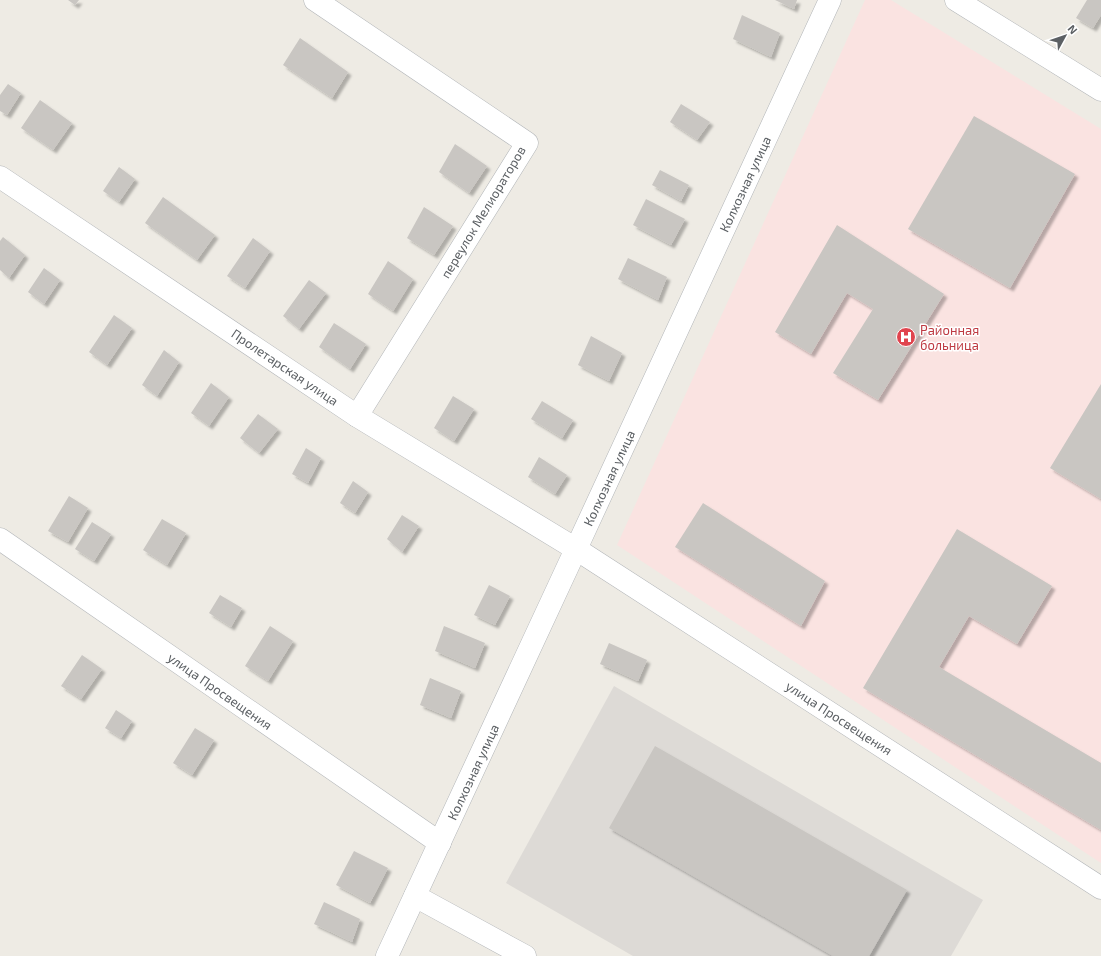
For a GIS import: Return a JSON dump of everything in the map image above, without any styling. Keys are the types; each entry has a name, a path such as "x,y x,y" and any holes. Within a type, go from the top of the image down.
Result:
{"street":[{"name":"переулок Мелиораторов","path":"315,0 527,143 357,416"},
{"name":"Колхозная улица","path":"387,956 830,0"},
{"path":"956,0 1101,90"},
{"name":"Пролетарская улица","path":"0,177 357,416 576,549"},
{"name":"улица Просвещения","path":"0,539 440,843"},
{"name":"улица Просвещения","path":"576,549 1101,888"},
{"path":"415,896 525,956"}],"shaded area":[{"name":"Районная больница","path":"865,0 891,0 1101,129 1101,863 617,545"},
{"path":"614,686 983,900 951,956 633,956 506,883"}],"building":[{"path":"68,0 79,0 75,5"},
{"path":"775,0 797,0 794,9"},
{"path":"1087,0 1101,0 1101,15 1093,28 1076,18"},
{"path":"742,15 780,33 771,57 733,39"},
{"path":"300,38 348,72 332,98 283,65"},
{"path":"8,84 21,93 7,115 0,111 0,95"},
{"path":"40,100 72,123 53,150 21,128"},
{"path":"681,104 710,122 697,140 670,122"},
{"path":"974,116 1075,174 1010,288 908,229"},
{"path":"455,144 487,166 469,193 439,172"},
{"path":"119,167 135,179 119,202 103,191"},
{"path":"660,170 689,185 681,201 652,185"},
{"path":"163,197 215,235 197,260 145,223"},
{"path":"646,199 685,219 671,245 633,225"},
{"path":"424,207 453,226 434,255 407,238"},
{"path":"837,225 944,294 878,400 833,373 873,309 847,293 811,354 775,332"},
{"path":"3,237 25,255 9,278 0,270 0,241"},
{"path":"253,238 270,251 245,288 227,276"},
{"path":"628,258 667,277 658,300 618,279"},
{"path":"388,261 413,279 393,311 368,294"},
{"path":"44,268 60,280 44,304 28,292"},
{"path":"309,280 326,293 299,329 283,316"},
{"path":"114,315 132,328 107,365 89,352"},
{"path":"334,323 366,344 350,369 319,347"},
{"path":"591,336 622,353 609,381 578,365"},
{"path":"164,350 179,362 157,396 142,385"},
{"path":"211,383 229,397 209,426 191,413"},
{"path":"1101,384 1101,499 1050,468"},
{"path":"453,396 474,409 454,441 434,428"},
{"path":"542,401 573,420 562,438 531,419"},
{"path":"258,414 278,429 259,453 240,438"},
{"path":"306,448 321,458 308,483 292,474"},
{"path":"539,457 567,475 555,494 528,477"},
{"path":"353,481 368,492 355,513 340,503"},
{"path":"69,496 88,508 68,542 48,531"},
{"path":"703,503 825,581 801,626 675,547"},
{"path":"402,515 419,526 402,552 387,539"},
{"path":"162,519 186,533 167,565 143,550"},
{"path":"92,522 111,534 94,561 75,549"},
{"path":"957,529 1052,586 1017,644 969,616 939,667 1101,763 1101,830 863,688"},
{"path":"489,585 510,596 495,625 474,615"},
{"path":"220,595 242,608 231,627 209,613"},
{"path":"270,626 293,641 268,681 245,666"},
{"path":"444,626 485,643 475,668 435,651"},
{"path":"609,643 647,660 638,681 600,664"},
{"path":"82,655 102,669 81,699 61,686"},
{"path":"430,678 461,691 451,718 420,705"},
{"path":"116,710 132,721 121,738 105,728"},
{"path":"195,728 214,740 192,775 173,763"},
{"path":"655,746 907,890 869,956 833,956 609,828"},
{"path":"354,851 388,868 370,903 336,885"},
{"path":"324,902 360,919 352,942 314,924"}],"place":[{"name":"Районная больница","path":"906,337"}]}
